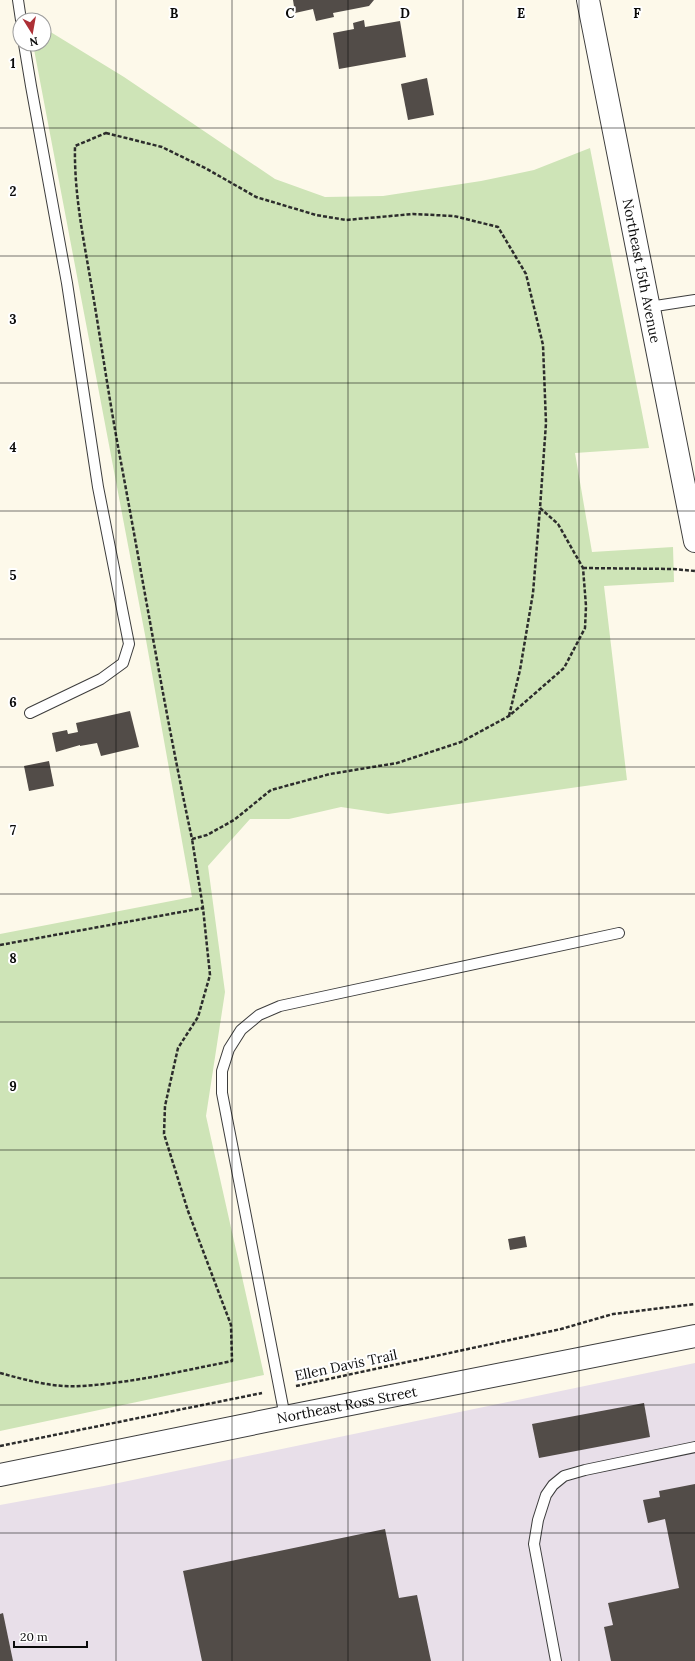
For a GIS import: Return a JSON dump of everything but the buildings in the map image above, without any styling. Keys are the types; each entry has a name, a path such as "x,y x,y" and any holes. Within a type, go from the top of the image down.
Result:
{"street":[{"name":"Northeast 15th Avenue","path":"588,0 695,541"},
{"name":"Northeast Ross Street","path":"0,1475 695,1336"}],"lane":[{"path":"18,0 20,12"},
{"path":"25,52 30,86 67,283 98,487 129,644 123,664 101,679 30,713"},
{"path":"649,307 695,300"},
{"path":"285,1417 222,1093 222,1071 229,1049 241,1030 259,1015 280,1006 619,933"},
{"path":"556,1661 534,1544 541,1509 546,1495 553,1485 564,1476 585,1470 695,1447"}],"path":[{"path":"0,1373 38,1383 80,1386 150,1378 232,1361 231,1325 188,1211 164,1134 165,1106 178,1048 198,1017 210,975 204,908 192,840 173,750 146,595 107,392 74,176 75,146 106,133 162,147 208,170 256,197 316,215 346,220 413,214 454,216 498,227 526,274 543,345 546,423 533,592 520,670 509,716"},
{"path":"192,840 207,835 234,820 271,790 330,774 398,763 460,742 509,716 564,668 585,628 586,606 582,568 558,524 540,508"},
{"path":"582,568 673,569 695,571"},
{"path":"0,945 204,908"},
{"name":"Ellen Davis Trail","path":"0,1446 280,1389 561,1329 613,1314 695,1304"}],"shaded area":[{"path":"695,1363 695,1661 0,1661 0,1505 104,1486"}],"green space":[{"path":"52,33 124,77 275,179 325,197 383,196 481,181 534,170 590,148 649,448 575,453 592,552 673,547 674,582 604,586 627,780 388,814 341,807 289,819 250,819 208,866 225,992 206,1116 264,1375 0,1431 0,934 192,897 146,640 35,52 52,52"}]}
